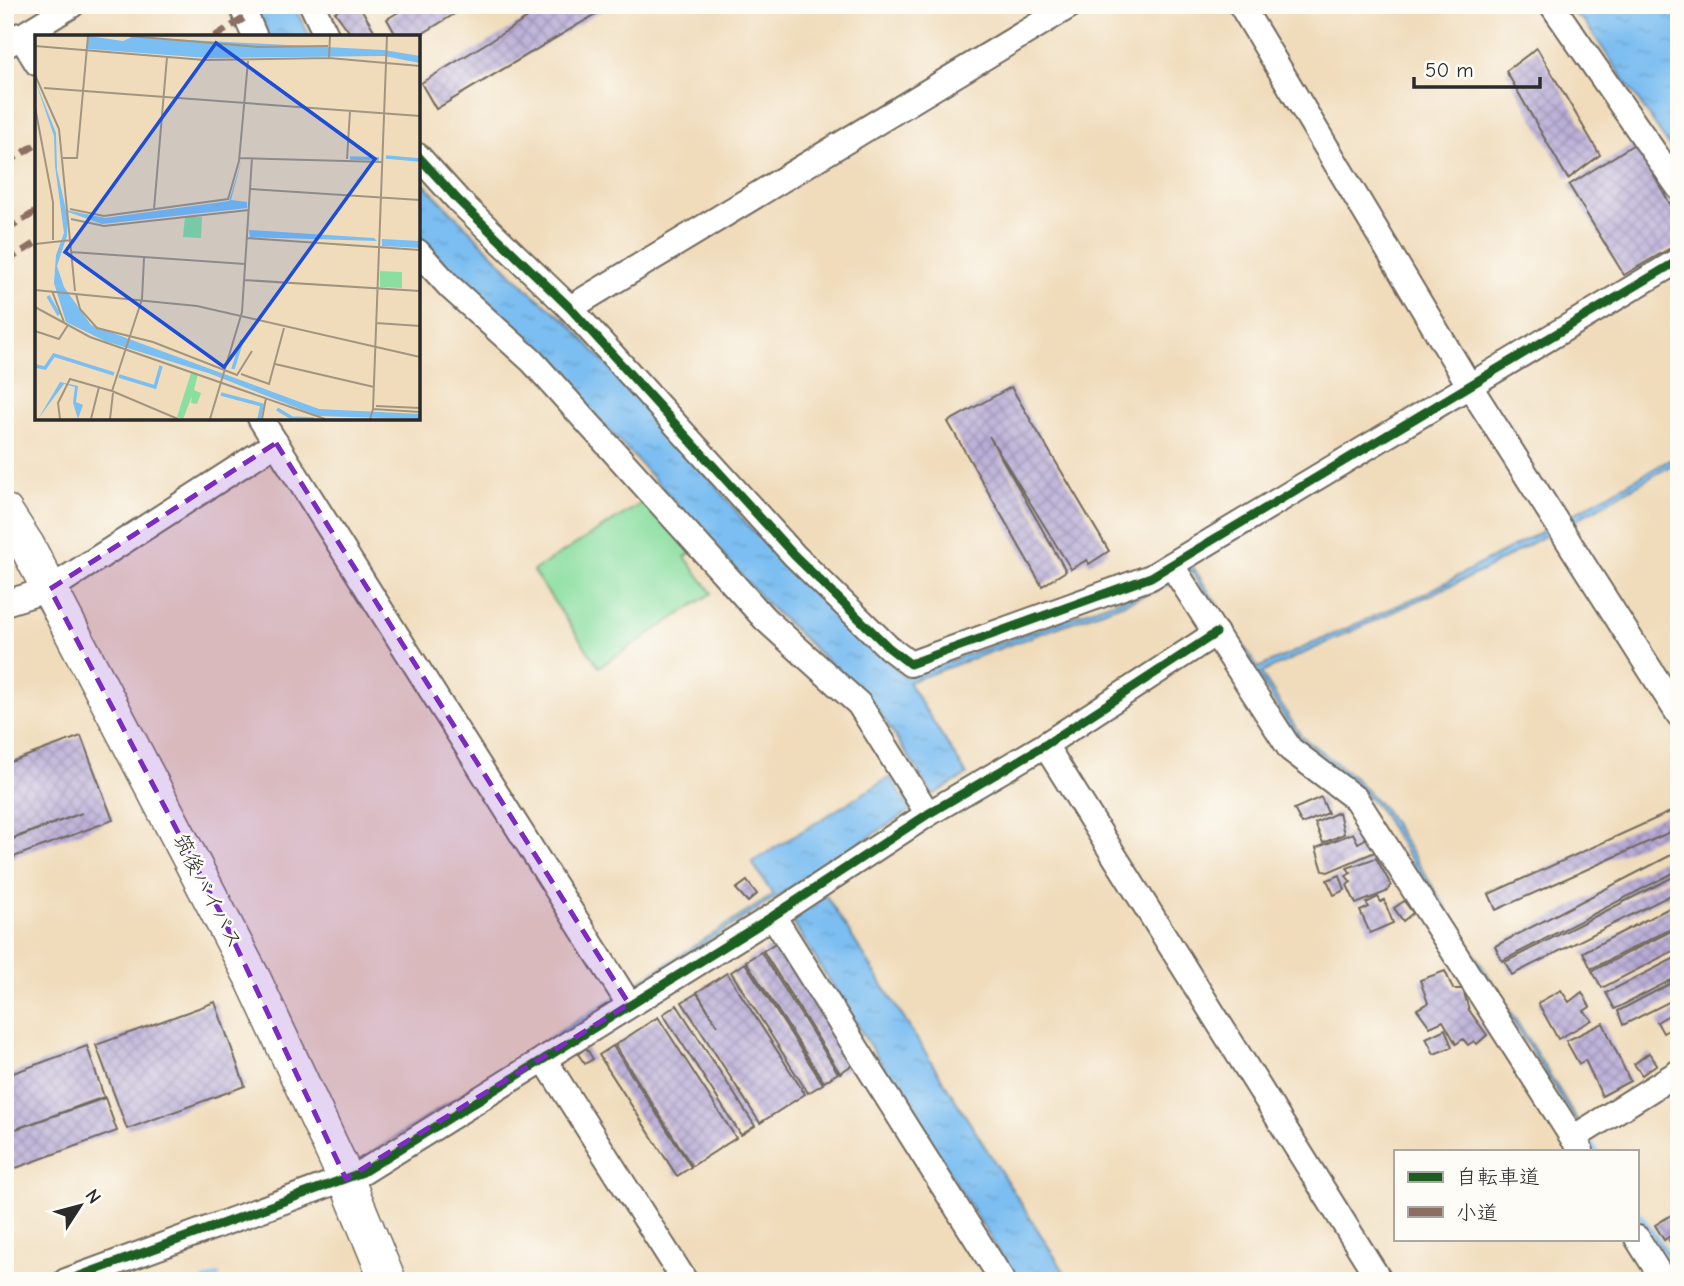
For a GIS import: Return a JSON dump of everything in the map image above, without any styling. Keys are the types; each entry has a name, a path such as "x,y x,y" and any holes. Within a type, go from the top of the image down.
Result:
{"highway":[{"name":"筑後バイパス","path":"5,512 30,595"},
{"name":"筑後バイパス","path":"5,528 30,595 241,991 388,1281"},
{"name":"筑後バイパス","path":"336,1182 367,1281"}],"street":[{"path":"35,61 13,40 72,5"},
{"path":"241,5 255,35"},
{"path":"312,5 326,35"},
{"path":"570,308 1071,5"},
{"path":"1241,5 1469,385 1679,715"},
{"path":"1552,5 1679,188"},
{"path":"420,158 458,200 570,308 794,555 888,647 910,664 1152,577 1679,260"},
{"path":"420,253 450,287 532,361 765,619 859,704 928,814"},
{"path":"261,420 629,1004"},
{"path":"30,595 276,443"},
{"path":"1172,566 1290,749 1356,799 1577,1145 1679,1072"},
{"path":"66,1281 363,1172 778,913 928,814 1045,745 1216,633"},
{"path":"1045,745 1380,1281"},
{"path":"778,913 1003,1281"},
{"path":"544,1059 685,1281"},
{"path":"1638,1240 1664,1281"}],"highlighted area":[{"path":"276,443 629,1004 346,1179 220,912 50,589"}],"green space":[{"path":"647,500 695,550 685,557 712,593 599,667 533,571"}],"water":[{"path":"255,5 293,5 309,35 268,35"},
{"path":"1569,5 1674,5 1679,13 1679,160 1584,21 1574,15"},
{"path":"420,180 530,292 567,321 714,483 748,526 904,677 1152,588 1171,577 1174,581 1157,591 908,682 967,775 933,795 924,781 921,783 917,779 921,776 876,707 768,605 626,448 420,236"},
{"path":"1679,455 1679,461 1569,524 1567,517"},
{"path":"1550,527 1552,532 1482,571 1261,673 1301,736 1353,776 1385,810 1580,1125 1378,808 1350,779 1298,739 1191,571 1188,572 1184,568 1191,564 1258,668 1426,593"},
{"path":"890,777 911,810 631,991 629,988 773,895 752,862"},
{"path":"825,894 1070,1281 1017,1281 792,921 790,915"},
{"path":"614,997 617,1001 361,1159"}],"building":[{"path":"346,5 359,5 375,32 352,35 335,12"},
{"path":"410,5 469,5 420,35 396,35 387,19"},
{"path":"549,5 611,5 436,109 421,83"},
{"path":"1537,48 1600,155 1568,179 1506,71"},
{"path":"1636,143 1679,220 1679,243 1624,275 1569,185"},
{"path":"1011,387 1109,551 1089,564 1087,560 1071,569 989,436 1066,571 1042,586 948,422"},
{"path":"81,736 113,820 11,858 5,842 82,813 5,841 5,764"},
{"path":"1321,797 1328,813 1302,824 1294,809"},
{"path":"1679,808 1679,828 1496,910 1489,894"},
{"path":"1339,812 1344,834 1323,843 1315,823"},
{"path":"1353,833 1358,843 1367,838 1375,852 1328,872 1323,871 1316,848"},
{"path":"1679,851 1679,870 1502,961 1495,946"},
{"path":"1376,858 1391,885 1386,892 1356,904 1347,885 1351,882 1346,876 1351,873 1347,868"},
{"path":"1679,874 1679,891 1512,975 1505,962"},
{"path":"1340,875 1345,890 1334,895 1327,880"},
{"path":"747,881 757,894 748,902 736,889"},
{"path":"1378,897 1381,902 1384,900 1393,923 1370,933 1360,911 1369,907 1366,903"},
{"path":"1404,901 1413,913 1403,921 1394,908"},
{"path":"1679,903 1679,925 1591,969 1583,952"},
{"path":"1679,927 1679,948 1602,988 1592,971"},
{"path":"777,942 855,1063 840,1073 763,951"},
{"path":"761,952 838,1073 824,1082 746,961"},
{"path":"1679,956 1679,976 1615,1009 1606,993"},
{"path":"745,963 823,1084 808,1093 731,972"},
{"path":"1445,971 1453,989 1463,989 1469,1010 1487,1035 1477,1044 1474,1041 1468,1045 1463,1039 1456,1044 1443,1021 1430,1027 1417,1009 1428,1003 1420,980"},
{"path":"727,973 805,1094 760,1123 682,1002 697,993 718,1026 697,992"},
{"path":"1679,979 1679,997 1623,1025 1618,1011"},
{"path":"1561,990 1569,1002 1582,992 1590,1007 1584,1011 1592,1020 1558,1039 1538,1003"},
{"path":"215,1002 245,1086 127,1129 96,1045"},
{"path":"677,1005 755,1126 741,1135 663,1014"},
{"path":"1679,1009 1679,1024 1663,1033 1657,1022"},
{"path":"658,1017 736,1138 692,1166 615,1045"},
{"path":"1603,1023 1630,1081 1602,1096 1585,1060 1579,1064 1566,1041"},
{"path":"1445,1029 1452,1047 1434,1054 1426,1038"},
{"path":"87,1046 104,1097 16,1129 105,1098 117,1131 5,1172 5,1076"},
{"path":"613,1046 691,1167 677,1176 599,1055"},
{"path":"586,1048 593,1059 585,1064 578,1054"},
{"path":"1649,1053 1657,1064 1642,1075 1634,1064"},
{"path":"1679,1210 1679,1230 1664,1240 1655,1225"},
{"path":"1679,1233 1679,1247 1675,1250 1669,1240"}],"waterway":[{"path":"1588,1139 1595,1150"},
{"path":"1638,1212 1679,1272"},
{"path":"5,1269 9,1281"},
{"path":"25,1281 62,1272"},
{"path":"204,1281 218,1276"}],"marked path":[{"path":"217,35 246,17"},
{"path":"5,164 35,145"},
{"path":"5,231 35,212"},
{"path":"5,262 35,243"}],"cycle path":[{"path":"420,158 458,200 570,308 794,555 888,647 910,664 1151,577 1679,260"},
{"path":"66,1281 363,1172 773,916 928,814 1045,745 1216,633"}]}
